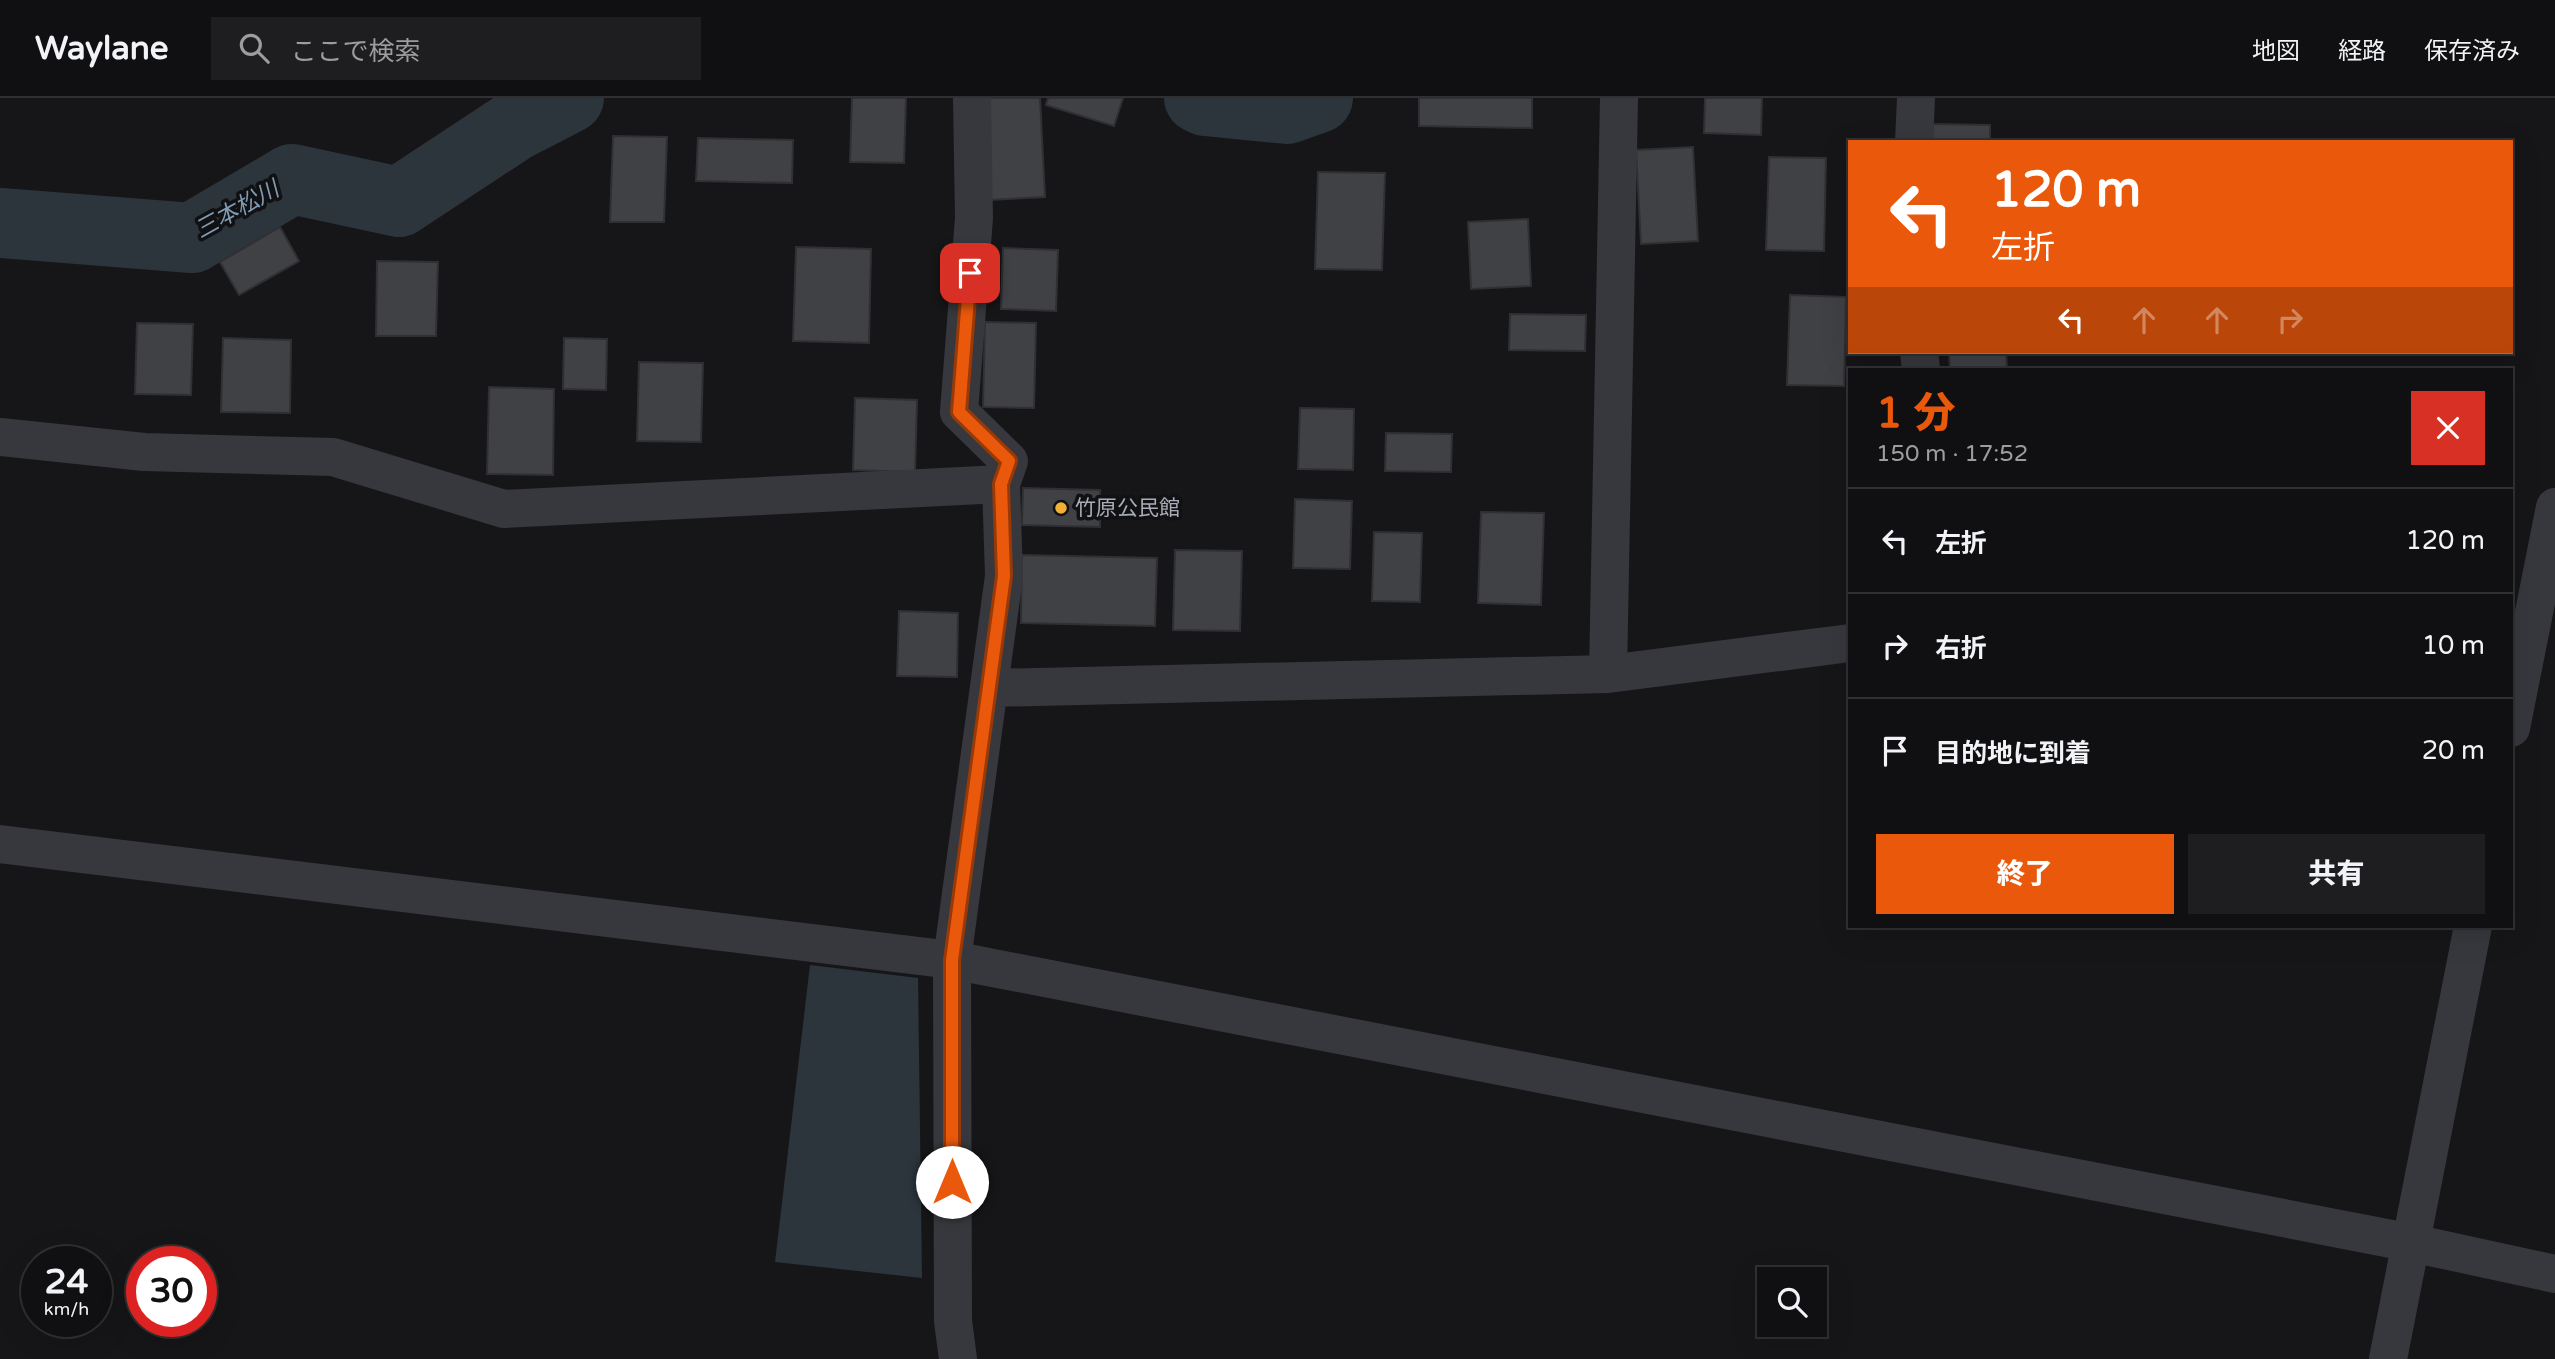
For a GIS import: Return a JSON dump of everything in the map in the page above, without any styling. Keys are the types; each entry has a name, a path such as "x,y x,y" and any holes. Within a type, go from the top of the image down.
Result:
{"street":[{"path":"958,1359 953,1321 952,960 1004,576 1001,484 1009,461 959,412 974,218 972,98"},
{"path":"1608,674 1619,98"},
{"path":"1914,140 1916,98"},
{"path":"0,437 144,452 333,457 504,509 1001,484"},
{"path":"2513,707 2522,614 2555,507"},
{"path":"989,688 1608,674 1848,643"},
{"path":"0,844 952,960 2412,1243 2555,1274"},
{"path":"2388,1359 2473,928"}],"shaded area":[{"path":"810,965 918,978 922,1278 775,1262"}],"building":[{"path":"852,98 906,98 904,163 850,162"},
{"path":"985,98 1040,98 1045,197 990,200"},
{"path":"1048,98 1123,98 1114,126 1046,105"},
{"path":"1419,98 1532,98 1532,128 1419,126"},
{"path":"1705,98 1762,98 1761,135 1704,133"},
{"path":"1933,124 1990,125 1990,140 1932,140"},
{"path":"613,136 667,137 664,222 610,222"},
{"path":"698,138 793,140 792,183 696,181"},
{"path":"1693,147 1698,241 1641,244 1636,150"},
{"path":"1769,157 1826,158 1824,251 1766,250"},
{"path":"1318,172 1385,173 1382,270 1315,269"},
{"path":"1528,219 1531,286 1471,289 1468,222"},
{"path":"280,227 299,261 239,295 220,262"},
{"path":"796,247 871,249 869,343 793,341"},
{"path":"1003,248 1058,250 1056,311 1001,309"},
{"path":"377,261 438,262 436,336 376,336"},
{"path":"1790,295 1846,297 1844,386 1787,385"},
{"path":"1510,314 1586,315 1585,351 1509,350"},
{"path":"985,322 1036,323 1034,408 983,407"},
{"path":"137,323 193,324 191,395 135,394"},
{"path":"223,338 291,340 290,413 221,412"},
{"path":"564,338 607,339 606,390 563,389"},
{"path":"1949,354 2006,354 2007,368 1950,368"},
{"path":"639,362 703,363 701,442 637,441"},
{"path":"489,387 554,389 553,475 487,474"},
{"path":"855,398 917,400 915,472 853,470"},
{"path":"1300,408 1354,409 1353,470 1298,469"},
{"path":"1386,433 1452,434 1451,472 1385,471"},
{"name":"竹原公民館","path":"1023,488 1100,490 1100,527 1022,525"},
{"path":"1295,499 1352,501 1350,569 1293,568"},
{"path":"1481,512 1544,513 1541,605 1478,603"},
{"path":"1374,532 1422,533 1420,602 1372,601"},
{"path":"1175,550 1242,551 1240,631 1173,630"},
{"path":"1022,555 1157,558 1155,626 1021,623"},
{"path":"899,611 958,613 957,677 897,676"}],"waterway":[{"name":"三本松川","path":"0,223 192,238 292,179 399,202 513,127 569,98"},
{"name":"三本松川","path":"1199,98 1205,101 1287,109 1318,98"}],"place":[{"name":"竹原公民館","path":"1061,508"}],"route":[{"path":"952,1182 952,960 1004,576 1001,484 1009,461 959,412 970,273"}]}
